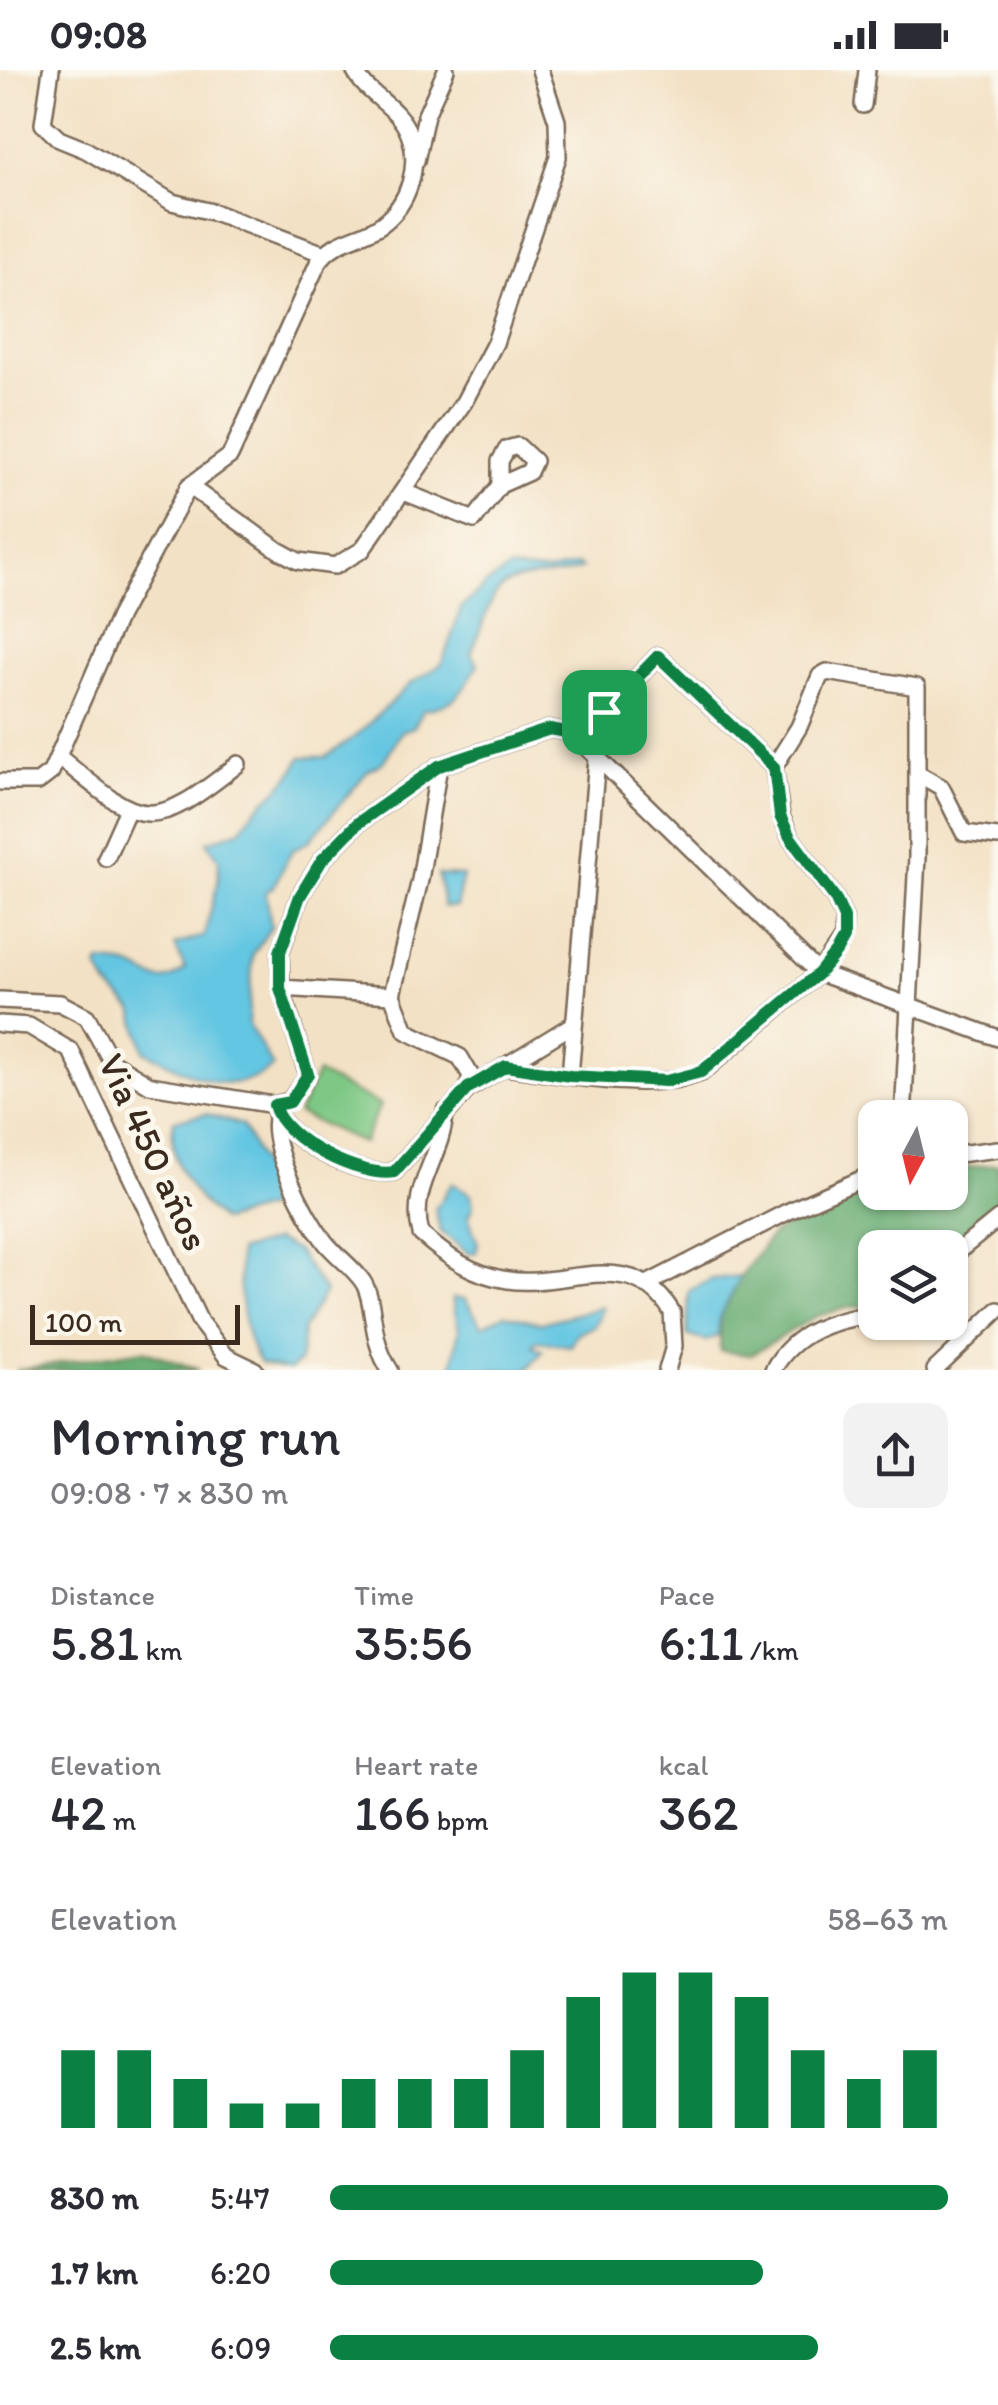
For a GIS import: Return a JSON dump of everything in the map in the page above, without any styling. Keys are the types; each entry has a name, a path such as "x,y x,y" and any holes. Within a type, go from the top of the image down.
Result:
{"street":[{"path":"51,70 43,124 59,139 86,150 172,202 216,212 324,254"},
{"path":"354,70 409,134 413,178"},
{"path":"0,782 38,782 59,757 119,616 189,486 230,456 324,254 334,244 381,225 396,211 413,178 426,116 446,70"},
{"path":"189,486 278,550 323,567 348,561 362,550 404,492 488,358 520,278 558,156 557,120 540,70"},
{"path":"863,105 867,70"},
{"path":"404,492 474,520 500,485"},
{"path":"572,733 604,712 658,656 774,767"},
{"path":"506,1066 570,1076 666,1081 701,1072 819,973 844,938 844,918 835,898 790,837 780,816 774,767 799,727 814,682 826,672 918,687 912,1005 904,1100"},
{"path":"276,1110 290,1102 308,1074 280,988 280,952 300,896 322,860 358,823 439,766 550,729 572,733 819,973 998,1038"},
{"path":"59,757 128,811 151,815 190,802 238,764"},
{"path":"570,1076 597,758"},
{"path":"439,766 420,880 392,995 406,1031 460,1057 468,1068 468,1088"},
{"path":"918,774 942,787 964,833 998,837"},
{"path":"106,858 128,811"},
{"path":"280,988 392,995"},
{"path":"0,1000 60,1004 87,1016 112,1062 150,1085 276,1110 346,1167 381,1174 404,1164 468,1088 572,1025"},
{"name":"Via 450 años","path":"8,1025 43,1032 72,1051 200,1322 226,1356 255,1370"},
{"path":"276,1110 275,1137 290,1179 324,1240 363,1282 378,1352 390,1370"},
{"path":"445,1112 444,1132 416,1196 420,1234 476,1271 508,1280 528,1282 593,1272 644,1286 672,1312 674,1346 667,1370"},
{"path":"968,1153 998,1149"},
{"path":"644,1286 787,1212 858,1181"},
{"path":"968,1244 998,1220"},
{"path":"935,1370 998,1310"},
{"path":"773,1370 783,1351 814,1330 834,1320 858,1316"}],"green space":[{"path":"317,1073 380,1105 363,1143 298,1114"},
{"path":"998,1164 998,1207 968,1231 858,1230 858,1307 817,1316 750,1355 720,1351 720,1317 741,1276 772,1234 858,1192 858,1210 968,1210 968,1167"},
{"path":"143,1350 199,1370 15,1370"}],"water":[{"path":"578,565 582,568 502,587 485,616 471,654 478,664 463,690 443,705 423,710 414,727 402,731 383,762 368,771 310,840 292,851 273,887 266,892 271,927 253,954 248,1023 273,1067 257,1077 224,1083 193,1075 144,1051 133,1009 107,985 98,968 100,963 126,966 160,980 172,978 185,969 175,945 204,936 218,882 219,859 207,842 240,830 288,778 301,757 326,757 357,735 410,684 442,664 461,608 485,585 509,569 547,572"},
{"path":"438,875 463,876 456,907 444,907"},
{"path":"207,1114 242,1125 275,1191 275,1206 222,1221 192,1189 174,1150 174,1120"},
{"path":"452,1183 471,1194 473,1207 468,1216 478,1244 476,1252 469,1254 440,1231 435,1209"},
{"path":"276,1240 297,1251 325,1292 303,1329 300,1361 290,1370 261,1364 249,1341 241,1295 239,1251"},
{"path":"741,1276 720,1317 718,1336 706,1341 687,1335 689,1291 712,1279"},
{"path":"452,1298 465,1299 482,1326 505,1314 541,1323 603,1307 595,1326 578,1333 571,1346 536,1341 533,1347 543,1351 527,1370 452,1370 459,1329"}],"route":[{"path":"658,656 774,767 780,816 800,854 835,898 844,918 844,938 819,973 701,1072 683,1080 666,1081 570,1076 506,1066 468,1088 394,1172 365,1173 346,1167 276,1114 274,1105 290,1102 308,1074 306,1057 280,988 280,952 300,896 322,860 358,823 439,766 529,734 550,729 572,733 604,712 658,656"}]}
